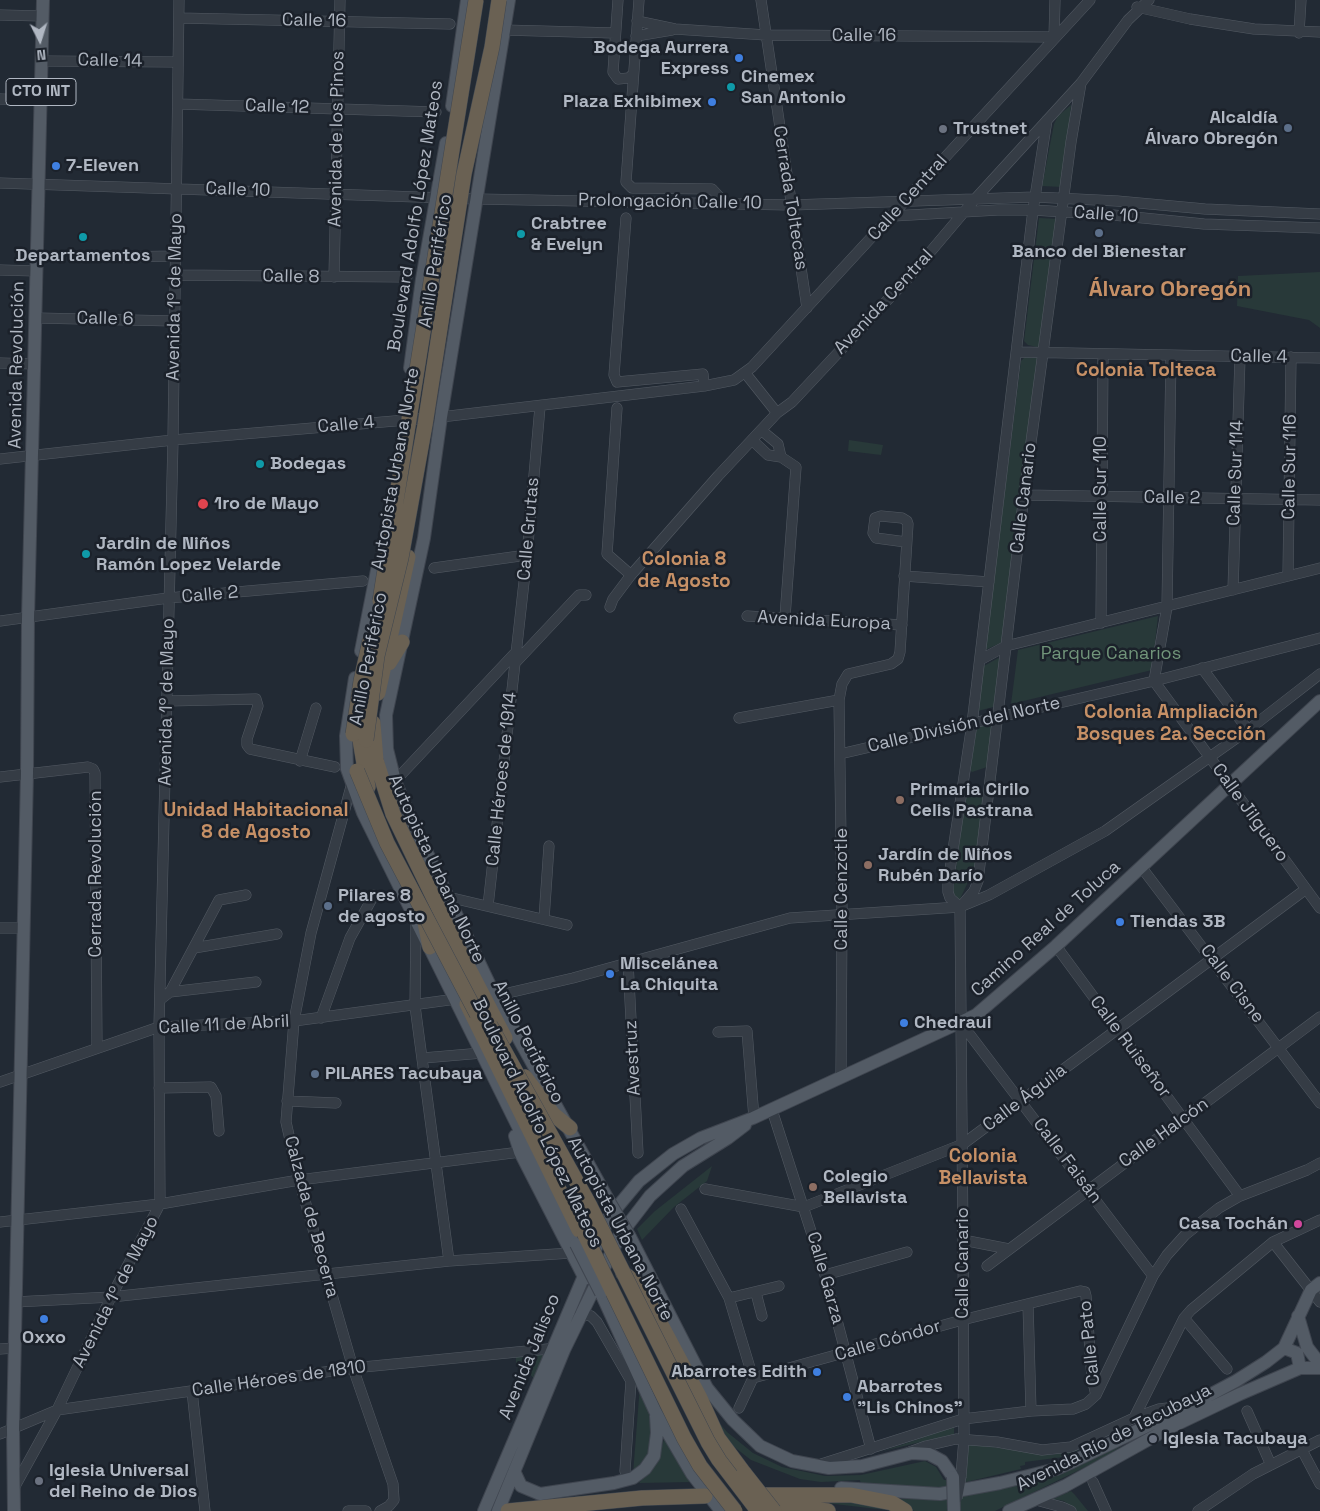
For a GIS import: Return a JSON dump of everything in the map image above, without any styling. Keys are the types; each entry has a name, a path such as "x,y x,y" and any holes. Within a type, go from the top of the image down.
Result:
{"highway":[{"path":"468,0 471,8 469,26 473,41"},
{"name":"Autopista Urbana Norte","path":"476,0 384,582 359,690 353,734 357,771 387,844 503,1063 684,1438 700,1466 735,1511"},
{"name":"Anillo Periférico","path":"465,192 473,41 480,0"},
{"name":"Anillo Periférico","path":"495,0 465,192 455,208 422,418 390,578 362,692 360,740 367,783 420,919 575,1242 602,1287 687,1453 730,1511"},
{"name":"Autopista Urbana Norte","path":"499,0 492,47 464,174 425,426 401,558 377,656 366,740 371,766 399,843 456,960 526,1094 590,1206 708,1442 719,1460 756,1505"},
{"name":"Anillo Periférico","path":"422,418 403,584 373,718 373,739 380,779 394,814 455,942 602,1218 619,1267 645,1328 700,1438 709,1454 756,1505"},
{"path":"382,673 402,642"},
{"path":"420,919 430,947"},
{"path":"526,1077 553,1114 570,1128"},
{"path":"619,1267 634,1280 648,1300 700,1398 718,1438 774,1511"},
{"path":"756,1505 806,1494 851,1495 899,1507"},
{"path":"508,1511 642,1498 713,1504"},
{"path":"578,1511 638,1506 713,1504"},
{"path":"756,1505 790,1505 828,1511"}],"main road":[{"name":"Avenida Revolución","path":"14,1511 14,1348 27,773 28,618 43,0"},
{"name":"Boulevard Adolfo López Mateos","path":"468,0 422,279 424,538 386,714 387,750 395,781 495,996 570,1128 610,1202 625,1236 708,1388 733,1420 760,1446 792,1461 814,1466 851,1467 906,1454"},
{"name":"Boulevard Adolfo López Mateos","path":"420,919 363,813 347,769 346,736 350,702 376,579 422,418 465,192 509,0"},
{"name":"Camino Real de Toluca","path":"602,1218 640,1181 674,1154 701,1138 772,1110 961,1023 986,1007 1142,868 1320,702"},
{"name":"Boulevard Adolfo López Mateos","path":"430,947 575,1242"},
{"path":"501,1093 520,1152 575,1242 582,1275 602,1287 655,1411 692,1474 713,1504"},
{"name":"Camino Real de Toluca","path":"625,1236 650,1196 683,1166 728,1138 753,1118"},
{"name":"Avenida Jalisco","path":"498,1511 515,1473 559,1349 602,1218"},
{"name":"Avenida Jalisco","path":"484,1511 559,1349 580,1314 602,1287 625,1236"},
{"path":"1300,1368 1297,1353 1284,1348 1298,1316 1316,1286"},
{"path":"1298,1316 1307,1347 1320,1366"},
{"name":"Avenida Río de Tacubaya","path":"806,1494 850,1488 930,1494 982,1487 1056,1469 1236,1382 1284,1348"},
{"name":"Avenida Río de Tacubaya","path":"1008,1511 1019,1508 1087,1475 1171,1427 1300,1368 1320,1366"},
{"path":"515,1473 521,1486 540,1494 614,1483 633,1478 645,1469 654,1456 657,1433 655,1411"},
{"path":"906,1454 924,1453 934,1456 957,1476 954,1511"}],"street":[{"name":"Avenida 1º de Mayo","path":"14,1489 57,1410 111,1297 160,1204 159,1027 173,440 179,0"},
{"name":"Avenida de los Pinos","path":"334,278 340,0"},
{"path":"618,0 613,72 618,79 629,78 633,74"},
{"path":"638,0 626,182 632,188 712,189 725,203"},
{"name":"Cerrada Toltecas","path":"761,0 807,308"},
{"path":"1054,37 1055,0"},
{"name":"Calle Central","path":"746,374 1090,0"},
{"name":"Avenida Central","path":"610,607 613,599 631,575 761,430 777,413 792,402 904,283 975,199 1080,83 1138,5 1149,0"},
{"path":"1299,33 1301,0"},
{"path":"1138,5 1254,30 1299,33 1320,32"},
{"path":"0,15 43,16"},
{"name":"Calle 16","path":"179,18 450,24"},
{"name":"Calle 16","path":"637,21 675,29 766,35 1054,37"},
{"name":"Calle 16","path":"636,36 675,29"},
{"path":"503,30 615,33"},
{"name":"Calle 14","path":"42,60 178,62"},
{"name":"Calle Canario","path":"957,1476 964,1439 960,907 974,891 978,881 1024,495 1080,83"},
{"path":"0,99 41,100"},
{"name":"Calle 12","path":"178,104 436,112"},
{"name":"Calle Canario","path":"960,907 950,898 948,883 972,724 1018,352 1033,210 1047,120"},
{"name":"Calle 10","path":"0,183 436,197"},
{"path":"920,185 919,195 926,202"},
{"name":"Prolongación Calle 10","path":"436,197 465,192 725,203 904,202"},
{"name":"Calle 10","path":"904,202 1035,197 1205,209 1320,214"},
{"name":"Calle 10","path":"893,216 1033,210 1204,224 1320,228"},
{"path":"626,218 614,375 616,382 703,374 704,386"},
{"path":"116,257 176,256"},
{"path":"0,270 37,271"},
{"name":"Calle 8","path":"176,275 334,278 407,277"},
{"name":"Calle 6","path":"36,318 175,321"},
{"name":"Calle 4","path":"1018,352 1320,358"},
{"name":"Calle Sur 110","path":"1101,623 1100,496 1103,355"},
{"path":"1154,681 1167,607 1171,356"},
{"name":"Calle Sur 114","path":"1233,590 1240,357"},
{"name":"Calle Sur 116","path":"1288,576 1291,357"},
{"path":"0,363 35,364"},
{"path":"746,374 777,413"},
{"name":"Calle 4","path":"0,459 173,440 540,407 724,384 746,374"},
{"name":"Calle Grutas","path":"516,652 540,407"},
{"path":"617,408 607,554 631,575"},
{"path":"761,430 778,444 781,457"},
{"path":"752,440 768,455 781,457 796,467 785,617"},
{"name":"Calle 2","path":"1024,495 1320,500"},
{"path":"902,625 906,542"},
{"path":"434,568 526,555"},
{"path":"980,660 1006,646 1320,568"},
{"path":"904,576 989,582"},
{"name":"Calle 2","path":"0,622 168,598 363,581"},
{"path":"515,664 578,595 586,595"},
{"name":"Avenida Europa","path":"747,616 902,625"},
{"name":"Calle Cenzotle","path":"841,1078 842,915 839,700 842,684 848,674 891,664 898,659 902,625"},
{"name":"Calle División del Norte","path":"840,754 1154,681 1320,638"},
{"path":"395,781 516,652"},
{"name":"Calle Héroes de 1914","path":"488,906 516,652"},
{"path":"1202,668 1248,730"},
{"path":"495,996 577,977 772,922 805,916 960,907 989,895 1105,831 1248,730 1320,674"},
{"name":"Calle Jilguero","path":"1154,681 1320,908"},
{"path":"167,701 256,699 258,706 246,745 250,749 335,767"},
{"path":"739,718 839,700"},
{"path":"300,761 316,708"},
{"name":"Cerrada Revolución","path":"27,773 88,767 93,769 95,774 97,1047"},
{"path":"0,776 27,773"},
{"name":"Calzada de Becerra","path":"352,783 311,933 294,1021 287,1101 287,1132 353,1368 393,1484 394,1500 389,1506 380,1511"},
{"path":"544,919 549,846"},
{"name":"Calle Cisne","path":"1142,868 1280,1047 1320,1103"},
{"name":"Calle Águila","path":"804,1207 963,1144 1306,889"},
{"path":"321,1018 350,938 374,894"},
{"path":"160,999 170,992 219,900 246,895"},
{"path":"448,897 567,925"},
{"path":"420,919 415,1006 449,1261"},
{"path":"0,928 23,928"},
{"path":"194,948 277,934"},
{"name":"Calle Ruiseñor","path":"1056,946 1240,1196"},
{"name":"Avestruz","path":"628,962 638,1153"},
{"path":"170,992 256,982"},
{"name":"Calle 11 de Abril","path":"0,1082 20,1073 159,1027 294,1021 456,999"},
{"name":"Calle Halcón","path":"987,1266 1088,1188 1320,1017"},
{"name":"Calle Faisán","path":"961,1023 1022,1100 1153,1276"},
{"path":"718,1032 747,1031 753,1118"},
{"path":"423,1058 482,1053"},
{"path":"159,1088 211,1087 216,1096 219,1131"},
{"path":"287,1101 336,1103"},
{"name":"Calle Garza","path":"772,1110 825,1275 871,1449"},
{"path":"0,1222 160,1204 299,1180 436,1161 520,1152"},
{"path":"814,1466 963,1419 1031,1410 1073,1408 1086,1404 1096,1395 1153,1276 1167,1255 1186,1235 1219,1208 1240,1196 1308,1170 1320,1163"},
{"path":"705,1189 804,1207"},
{"path":"681,1210 729,1298 753,1378 739,1408"},
{"path":"1134,1418 1184,1318 1200,1302 1274,1242 1320,1220"},
{"path":"964,1240 1009,1249"},
{"path":"15,1302 111,1297 449,1261 575,1242"},
{"path":"1274,1242 1316,1286 1320,1302"},
{"path":"825,1275 907,1252"},
{"path":"729,1298 779,1286"},
{"name":"Calle Cóndor","path":"753,1378 846,1354 962,1320 1084,1292"},
{"name":"Calle Pato","path":"1084,1292 1092,1378 1096,1395"},
{"path":"756,1293 762,1316"},
{"path":"1028,1304 1031,1410"},
{"path":"580,1314 591,1316 597,1322 631,1381 625,1471"},
{"path":"1184,1318 1227,1368"},
{"path":"0,1349 14,1348"},
{"name":"Calle Héroes de 1810","path":"0,1434 57,1410 353,1368 559,1349"},
{"path":"192,1391 205,1511"},
{"path":"906,1454 926,1446 964,1439 997,1442 1042,1450 1071,1447 1134,1418 1159,1409 1191,1405"},
{"path":"1247,1412 1271,1465"},
{"path":"1198,1511 1253,1474 1320,1440"},
{"path":"1302,1450 1320,1484"},
{"path":"1093,1482 1106,1511"},
{"path":"1036,1500 1062,1506 1071,1511"},
{"path":"348,1511 366,1511"}],"green space":[{"path":"1071,105 1063,187 1042,186 1054,124 1058,116"},
{"path":"1039,218 1059,219 1041,345 1037,347 1028,345 1024,341"},
{"path":"1320,272 1320,328 1309,320 1237,306 1238,276"},
{"path":"1025,357 1037,358 1005,641 985,650 1021,361"},
{"path":"849,440 883,445 881,455 848,451"},
{"name":"Parque Canarios","path":"1158,616 1152,670 1011,704 1018,650"},
{"path":"1002,656 997,706 978,711 982,667"},
{"path":"993,723 987,767 972,772 970,770 977,727"},
{"path":"966,790 985,793 976,865 960,899 958,899 953,893"},
{"path":"712,1166 707,1181 674,1207 642,1240 637,1229 655,1211"},
{"path":"545,1354 534,1379 523,1365 516,1363 516,1357"},
{"path":"640,1385 654,1413 652,1449 633,1474"},
{"path":"711,1413 727,1432 753,1453 782,1467 825,1476 861,1475 925,1461 936,1467 944,1480 966,1476 969,1444 1051,1455 1081,1449 1063,1457 1025,1462 1025,1465 1020,1466 1021,1469 945,1487 927,1489 861,1485 860,1480 821,1482 800,1479 751,1460 733,1446 721,1432"},
{"path":"954,1427 954,1434 883,1451"},
{"path":"666,1433 693,1482 639,1483 657,1462"},
{"path":"1123,1445 1106,1457 995,1511 914,1511 896,1499 937,1497 1061,1470"},
{"path":"1071,1491 1088,1511 1077,1511 1064,1501 1053,1499"},
{"path":"842,1498 895,1511 808,1501"}],"place":[{"name":"Bodega Aurrera Express","path":"739,58"},
{"name":"Cinemex San Antonio","path":"731,87"},
{"name":"Plaza Exhibimex","path":"712,102"},
{"name":"Alcaldía Álvaro Obregón","path":"1288,128"},
{"name":"Trustnet","path":"943,129"},
{"name":"7-Eleven","path":"56,166"},
{"name":"Banco del Bienestar","path":"1099,233"},
{"name":"Crabtree & Evelyn","path":"521,234"},
{"name":"Departamentos","path":"83,237"},
{"name":"Bodegas","path":"260,464"},
{"name":"1ro de Mayo","path":"203,504"},
{"name":"Jardin de Niños Ramón Lopez Velarde","path":"86,554"},
{"name":"Primaria Cirilo Celis Pastrana","path":"900,800"},
{"name":"Jardín de Niños Rubén Darío","path":"868,865"},
{"name":"Pilares 8 de agosto","path":"328,906"},
{"name":"Tiendas 3B","path":"1120,922"},
{"name":"Miscelánea La Chiquita","path":"610,974"},
{"name":"Chedraui","path":"904,1023"},
{"name":"PILARES Tacubaya","path":"315,1074"},
{"name":"Colegio Bellavista","path":"813,1187"},
{"name":"Casa Tochán","path":"1298,1224"},
{"name":"Oxxo","path":"44,1319"},
{"name":"Abarrotes Edith","path":"817,1372"},
{"name":"Abarrotes \"Lis Chinos\"","path":"847,1397"},
{"name":"Iglesia Tacubaya","path":"1153,1439"},
{"name":"Iglesia Universal del Reino de Dios","path":"39,1481"}],"district":[{"name":"Álvaro Obregón","path":"1170,290"},
{"name":"Colonia Tolteca","path":"1146,371"},
{"name":"Colonia 8 de Agosto","path":"684,571"},
{"name":"Colonia Ampliación Bosques 2a. Sección","path":"1171,724"},
{"name":"Unidad Habitacional 8 de Agosto","path":"256,822"},
{"name":"Colonia Bellavista","path":"983,1168"}]}
